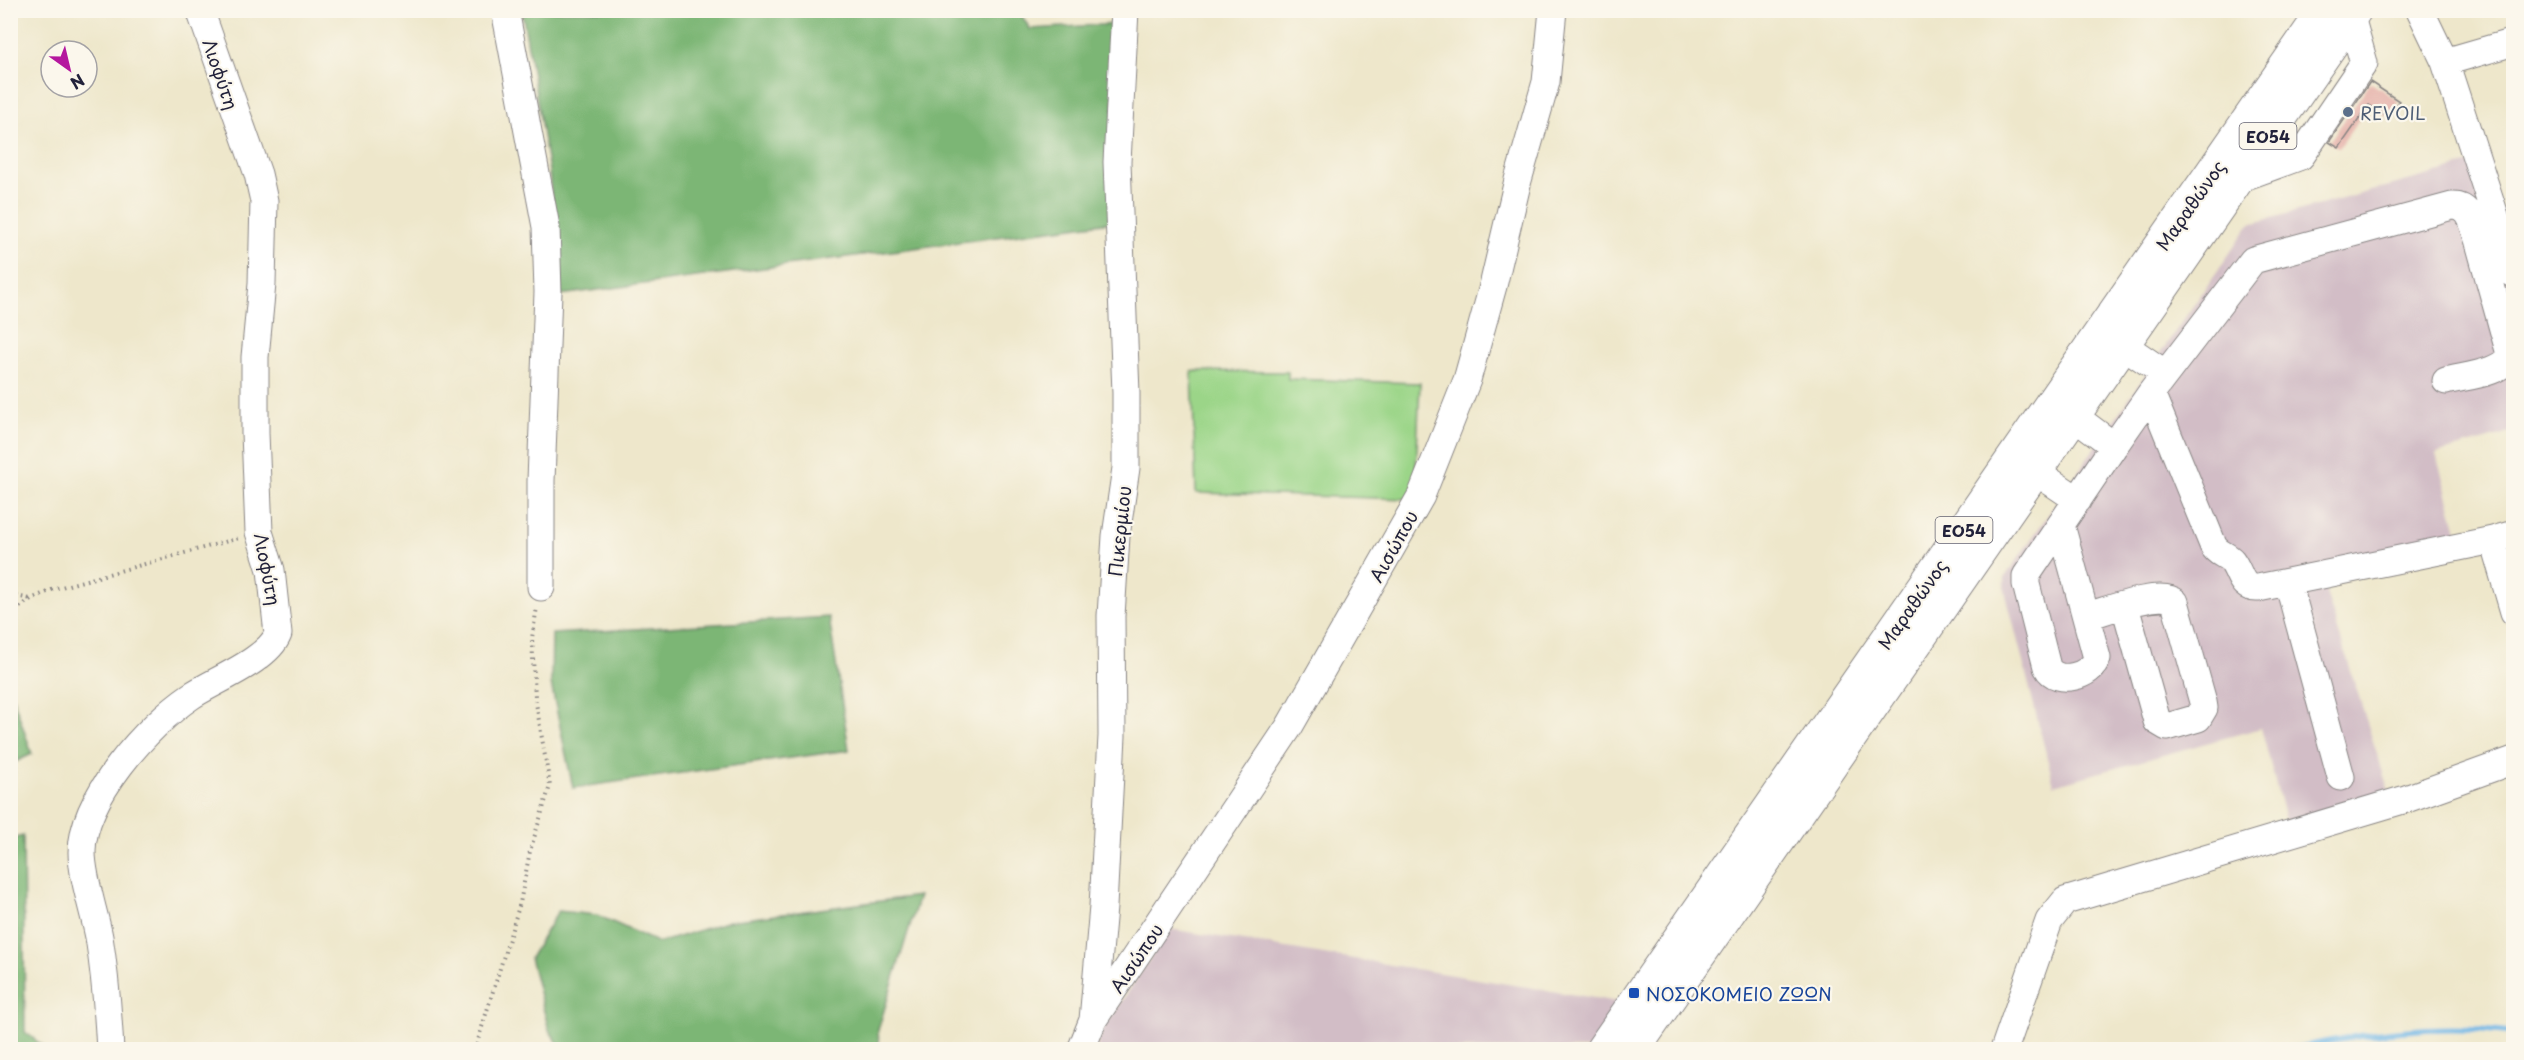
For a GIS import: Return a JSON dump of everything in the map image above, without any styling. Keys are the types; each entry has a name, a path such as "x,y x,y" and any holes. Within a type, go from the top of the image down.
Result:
{"main road":[{"name":"Μαραθώνος","path":"1633,1050 2238,179 2344,13"},
{"name":"Μαραθώνος","path":"1602,1050 2344,13"}],"street":[{"name":"Λιοφύτη","path":"110,1050 108,1001 82,854 84,831 105,787 149,732 178,705 260,656 275,641 278,625 271,570 260,532 255,433 255,357 264,201 258,174 200,10"},
{"path":"506,10 546,227 548,292 541,481 541,587"},
{"name":"Πικερμίου","path":"1082,1050 1093,1020 1103,907 1112,736 1111,616 1116,536 1126,468 1126,393 1117,162 1125,10"},
{"name":"Αισώπου","path":"1093,1020 1289,727 1421,496 1467,380 1493,286 1518,180 1546,82 1553,10"},
{"path":"2420,10 2445,62 2489,236 2510,354 2508,360 2499,367 2446,381"},
{"path":"2445,62 2514,42"},
{"path":"2061,525 2097,652 2096,663 2087,671 2066,677 2054,676 2047,667 2025,580 2061,525 2158,383 2253,260 2452,206 2462,207 2467,211 2489,236 2514,274"},
{"path":"2123,345 2158,383 2215,550 2231,560 2241,580 2249,587 2258,588 2503,537 2514,612"},
{"path":"2074,416 2115,446"},
{"path":"2035,471 2078,500"},
{"path":"2288,582 2341,777"},
{"path":"2087,616 2125,606"},
{"path":"2004,1050 2049,921 2065,901 2406,800 2514,760"}],"path":[{"path":"10,614 31,599 54,589 260,532"},
{"path":"475,1050 517,914 530,851 550,786 533,674 532,638 541,587"},
{"path":"10,595 31,599"}],"shaded area":[{"path":"2474,163 2513,289 2513,432 2436,454 2459,538 2319,570 2390,795 2287,827 2261,728 2054,785 2005,591 2005,577 2250,224"},
{"path":"1170,929 1625,1003 1592,1049 1096,1050 1102,1031"}],"green space":[{"path":"1018,10 1030,29 1116,24 1110,222 561,295 549,171 522,11"},
{"path":"1192,371 1288,372 1288,379 1420,383 1415,492 1411,499 1196,493"},
{"path":"829,617 849,750 573,788 551,684 552,634"},
{"path":"11,692 32,754 10,764"},
{"path":"23,836 25,1032 47,1049 11,1049 11,839"},
{"path":"919,896 878,1030 879,1049 562,1049 549,1030 530,958 558,911 597,915 659,943 729,921"}],"building":[{"path":"2370,82 2399,101 2388,117 2369,105 2339,148 2329,142"}],"waterway":[{"path":"2289,1050 2401,1031 2457,1029 2514,1033"}],"place":[{"name":"REVOIL","path":"2348,112"},
{"name":"ΝΟΣΟΚΟΜΕΙΟ ΖΩΩΝ","path":"1634,993"}]}
